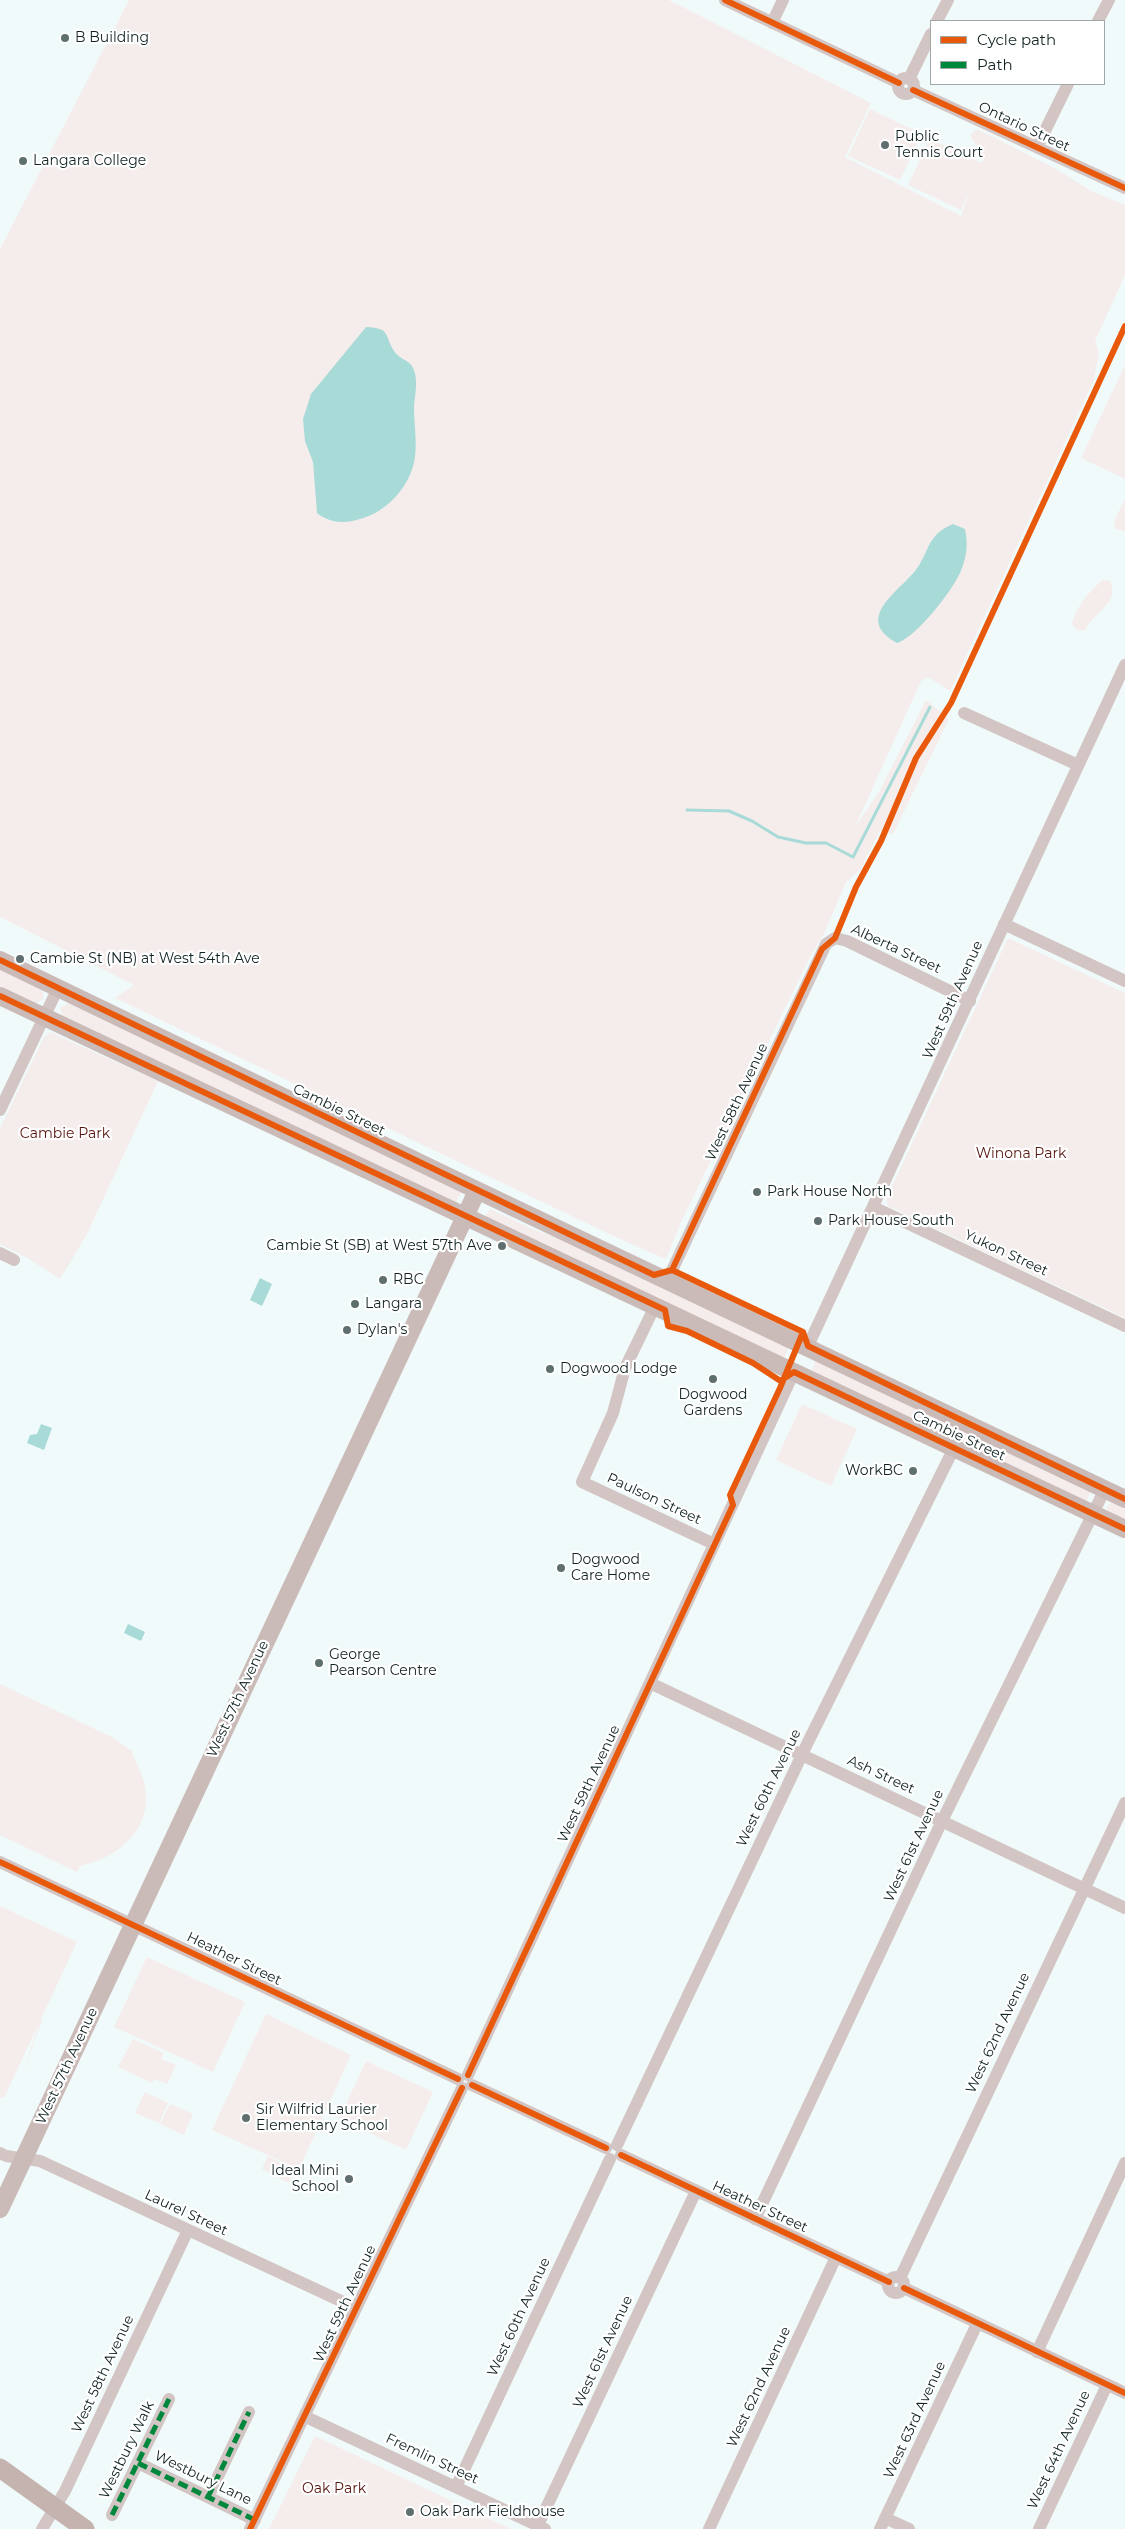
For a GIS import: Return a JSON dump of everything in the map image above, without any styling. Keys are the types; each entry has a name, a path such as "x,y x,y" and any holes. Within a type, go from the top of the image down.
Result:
{"main road":[{"name":"Cambie Street","path":"0,960 667,1281 799,1364 954,1448 1125,1529"},
{"name":"Cambie Street","path":"0,996 655,1306 1105,1489 1125,1499"},
{"name":"West 57th Avenue","path":"0,2208 477,1190"},
{"path":"0,2468 85,2529"}],"street":[{"name":"Ontario Street","path":"725,0 1125,188"},
{"path":"772,23 783,0"},
{"path":"938,20 948,0"},
{"path":"1099,20 1109,0"},
{"path":"907,84 930,36"},
{"path":"1037,147 1068,85"},
{"name":"West 59th Avenue","path":"252,2525 465,2082 1125,665"},
{"path":"964,713 1078,765"},
{"path":"1004,924 1125,981"},
{"name":"Alberta Street","path":"835,938 847,941 970,1001"},
{"name":"West 58th Avenue","path":"667,1281 822,948 835,938"},
{"path":"0,1110 58,988"},
{"name":"Yukon Street","path":"874,1207 1125,1326"},
{"path":"0,1253 14,1260"},
{"name":"Paulson Street","path":"655,1306 625,1368 614,1413 582,1482 714,1544"},
{"name":"West 60th Avenue","path":"456,2487 802,1754 954,1448"},
{"name":"West 61st Avenue","path":"755,2219 942,1820 1105,1489"},
{"name":"Ash Street","path":"650,1683 1125,1908"},
{"name":"West 62nd Avenue","path":"898,2282 1083,1888 1125,1803"},
{"name":"Heather Street","path":"0,1862 836,2257 898,2282 977,2324 1125,2393"},
{"name":"Laurel Street","path":"0,2153 40,2161 356,2308"},
{"path":"1037,2352 1125,2163"},
{"name":"West 61st Avenue","path":"541,2527 696,2191"},
{"name":"West 58th Avenue","path":"42,2529 55,2506 188,2230"},
{"name":"West 62nd Avenue","path":"708,2529 836,2257"},
{"name":"West 63rd Avenue","path":"883,2523 977,2324"},
{"name":"West 64th Avenue","path":"1039,2529 1107,2385"},
{"name":"Westbury Walk","path":"112,2515 169,2399"},
{"path":"208,2497 249,2412"},
{"name":"Fremlin Street","path":"306,2416 541,2527"},
{"name":"Westbury Lane","path":"138,2463 208,2497 252,2525"},
{"path":"883,2523 909,2529"}],"green space":[{"path":"129,0 669,0 871,103 845,157 961,216 970,190 961,210 908,185 930,139 982,163 984,158 970,135 977,129 1058,170 1091,191 1125,205 1125,275 1095,341 1099,353 1094,380 950,691 928,677 921,681 855,827 879,792 926,700 949,719 893,834 880,831 859,871 846,882 825,932 809,959 682,1220 666,1259 622,1240 115,998 134,985 0,917 0,249"},
{"name":"Public Tennis Court","path":"870,109 922,134 900,180 848,156"},
{"path":"1125,365 1125,479 1081,458"},
{"path":"1125,498 1125,531 1116,529 1114,522"},
{"path":"1103,580 1110,581 1112,596 1109,602 1088,625 1085,631 1076,629 1072,624 1080,605"},
{"name":"Winona Park","path":"1008,938 1125,993 1125,1318 888,1206 886,1199"},
{"path":"0,970 40,989 43,992 43,999 35,1004 0,987"},
{"path":"69,1003 457,1188 461,1193 455,1204 62,1016 60,1008"},
{"name":"Cambie Park","path":"50,1032 158,1081 86,1236 60,1279 29,1259 0,1244 0,1128 44,1037"},
{"path":"490,1209 537,1231 564,1240 789,1346 784,1359 484,1218"},
{"path":"817,1359 973,1433 966,1447 811,1372"},
{"path":"802,1404 857,1429 831,1486 776,1460"},
{"path":"975,1434 1091,1491 1086,1502 968,1448"},
{"path":"1111,1502 1125,1506 1125,1523 1107,1512 1107,1507"},
{"path":"0,1684 114,1738 133,1752 132,1755 142,1774 146,1792 145,1810 140,1825 130,1839 117,1850 100,1860 80,1866 77,1872 0,1835"},
{"path":"0,1906 77,1942 41,2019 21,2078 39,2023 4,2098 0,2097"},
{"path":"147,1957 245,2002 213,2072 114,2027"},
{"path":"266,2014 351,2055 299,2169 212,2130"},
{"path":"133,2039 164,2053 161,2059 176,2065 167,2084 154,2079 152,2083 118,2067"},
{"path":"366,2061 433,2092 406,2150 339,2119"},
{"path":"145,2092 168,2103 159,2123 135,2113"},
{"path":"170,2104 193,2114 184,2135 160,2124"},
{"path":"268,2156 295,2170 289,2183 262,2169"},
{"name":"Oak Park","path":"315,2436 511,2529 269,2529"}],"water":[{"path":"366,327 380,329 386,333 396,353 410,364 414,370 416,381 414,407 415,457 409,478 403,488 388,504 370,516 349,522 337,522 317,513 313,462 305,441 303,419 311,394"},
{"path":"953,524 965,529 966,549 962,568 952,587 934,611 914,632 897,643 885,634 879,625 879,616 883,607 915,571 929,544 938,533"},
{"path":"260,1278 272,1284 262,1306 250,1300"},
{"path":"41,1424 52,1428 44,1450 27,1443 30,1435 37,1434"},
{"path":"128,1624 145,1632 141,1641 124,1633"}],"waterway":[{"path":"687,810 729,811 752,821 778,837 806,843 826,843 853,857 930,707"}],"marked path":[{"path":"112,2515 169,2399"},
{"path":"208,2497 249,2412"},
{"path":"138,2463 255,2520"}],"cycle path":[{"path":"725,0 899,83"},
{"path":"913,90 1125,188"},
{"path":"672,1270 822,949 835,938 856,887 881,841 916,758 951,703 1125,326"},
{"path":"0,960 654,1275 672,1270 803,1332"},
{"path":"0,996 665,1310 668,1326 687,1331 753,1363 779,1380"},
{"path":"803,1332 808,1346 1125,1499"},
{"path":"468,2075 733,1505 730,1495 780,1388 803,1332"},
{"path":"783,1379 794,1372 1125,1529"},
{"path":"0,1862 458,2079"},
{"path":"472,2085 606,2148"},
{"path":"250,2529 462,2088"},
{"path":"621,2155 889,2282"},
{"path":"904,2288 1125,2393"}],"place":[{"name":"B Building","path":"65,38"},
{"name":"Public Tennis Court","path":"885,145"},
{"name":"Langara College","path":"23,161"},
{"name":"Cambie St (NB) at West 54th Ave","path":"20,959"},
{"name":"Park House North","path":"757,1192"},
{"name":"Park House South","path":"818,1221"},
{"name":"Cambie St (SB) at West 57th Ave","path":"502,1246"},
{"name":"RBC","path":"383,1280"},
{"name":"Langara","path":"355,1304"},
{"name":"Dylan's","path":"347,1330"},
{"name":"Dogwood Lodge","path":"550,1369"},
{"name":"Dogwood Gardens","path":"713,1379"},
{"name":"WorkBC","path":"913,1471"},
{"name":"Dogwood Care Home","path":"561,1568"},
{"name":"George Pearson Centre","path":"319,1663"},
{"name":"Sir Wilfrid Laurier Elementary School","path":"246,2118"},
{"name":"Ideal Mini School","path":"349,2179"},
{"name":"Oak Park Fieldhouse","path":"410,2512"}]}
